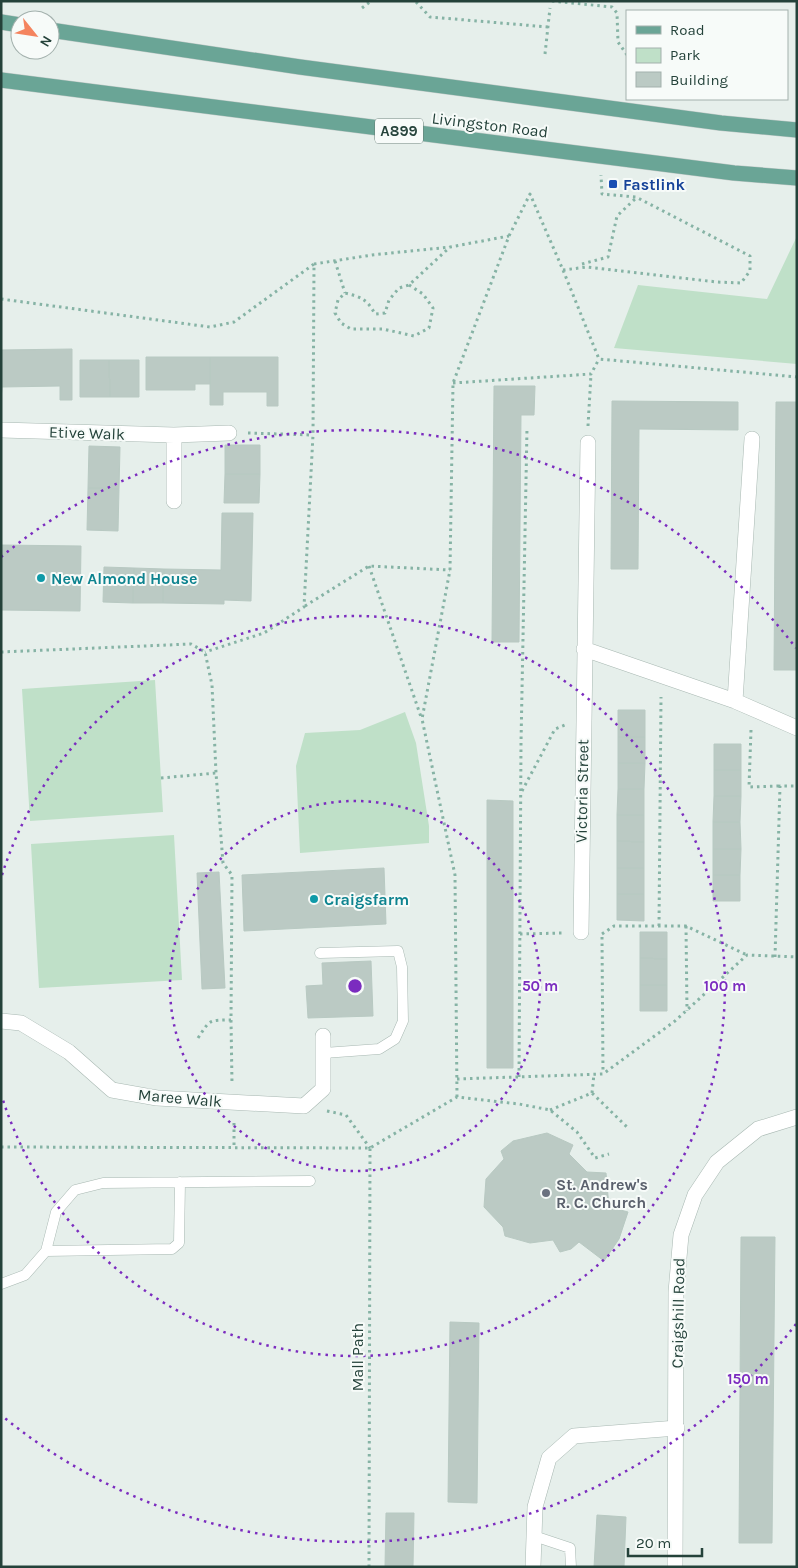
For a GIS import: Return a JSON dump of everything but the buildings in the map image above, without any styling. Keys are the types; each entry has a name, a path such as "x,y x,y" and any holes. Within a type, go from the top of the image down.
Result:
{"main road":[{"name":"Livingston Road","path":"60,31 300,67 721,123 797,130"},
{"name":"Livingston Road","path":"1,80 734,173 797,178"}],"street":[{"name":"Etive Walk","path":"1,430 174,435 230,433"},
{"path":"174,435 174,501"},
{"path":"735,701 752,439"},
{"name":"Victoria Street","path":"581,932 588,443"},
{"path":"584,649 735,701 797,728"},
{"name":"Maree Walk","path":"1,1021 22,1023 69,1052 112,1090 157,1098 304,1106"},
{"path":"304,1106 323,1089 323,1036"},
{"name":"Craigshill Road","path":"676,1567 676,1292 681,1235 695,1196 717,1162 758,1128 797,1117"},
{"path":"533,1567 535,1507 549,1458 574,1436 677,1428"}],"lane":[{"path":"320,953 398,951 402,967 403,1021 395,1039 380,1049 324,1053"},
{"path":"46,1251 172,1249 179,1243 180,1182"},
{"path":"1,1284 25,1275 46,1251 56,1212 74,1190 103,1183 310,1182"},
{"path":"534,1536 570,1548 571,1567"}],"path":[{"path":"362,8 371,1"},
{"path":"415,1 420,1"},
{"path":"415,1 430,17 548,27"},
{"path":"552,1 612,7 617,13 618,42 626,54"},
{"path":"545,54 550,8"},
{"path":"563,270 587,267 717,282 742,283 750,271 750,256 636,198 602,194 600,156"},
{"path":"422,719 450,570 453,383 509,236 530,194 599,360"},
{"path":"587,267 582,264 608,257 617,216 636,198"},
{"path":"1,299 210,327 234,322 314,264 372,255 450,247 509,236"},
{"path":"345,293 360,296 370,303 375,314 385,312 389,300 399,288 410,285 450,247"},
{"path":"335,261 345,293"},
{"path":"304,607 313,435 314,264"},
{"path":"345,293 338,300 335,312 341,323 351,328 383,329 414,336 429,328 433,308 423,294 410,285"},
{"path":"588,443 591,374 599,360"},
{"path":"599,360 797,377"},
{"path":"453,383 591,374"},
{"path":"519,1077 527,428"},
{"path":"246,432 313,435"},
{"path":"1,652 191,644 205,652 264,633 369,566 450,570"},
{"path":"369,566 422,719 455,875 457,1097"},
{"path":"205,652 212,685 223,863 232,876 231,1020 233,1103"},
{"path":"659,926 661,676"},
{"path":"522,792 555,728 583,718"},
{"path":"749,736 749,786 797,786"},
{"path":"161,778 216,774"},
{"path":"775,957 780,786"},
{"path":"520,934 581,932 602,934 614,926 686,926 747,955 797,957"},
{"path":"686,926 687,1010"},
{"path":"602,934 603,1074"},
{"path":"457,1079 603,1074 675,1021 747,955"},
{"path":"198,1038 209,1022 231,1020"},
{"path":"592,1093 594,1074"},
{"path":"550,1110 592,1093"},
{"path":"592,1093 627,1127"},
{"path":"1,1147 370,1148 457,1097 519,1104 550,1110 577,1132 595,1158 609,1154"},
{"path":"304,1106 346,1115 370,1148"},
{"path":"234,1136 234,1147"},
{"name":"Mall Path","path":"369,1567 370,1148"}],"green space":[{"path":"797,236 797,364 614,348 638,285 767,299"},
{"path":"155,680 163,812 30,821 22,689"},
{"path":"405,712 416,743 429,826 429,843 300,853 296,766 305,733 360,730"},
{"path":"174,835 182,980 39,988 31,844"}],"place":[{"name":"Fastlink","path":"613,184"},
{"name":"New Almond House","path":"41,578"},
{"name":"Craigsfarm","path":"314,899"},
{"name":"St. Andrew's R. C. Church","path":"546,1193"}]}
